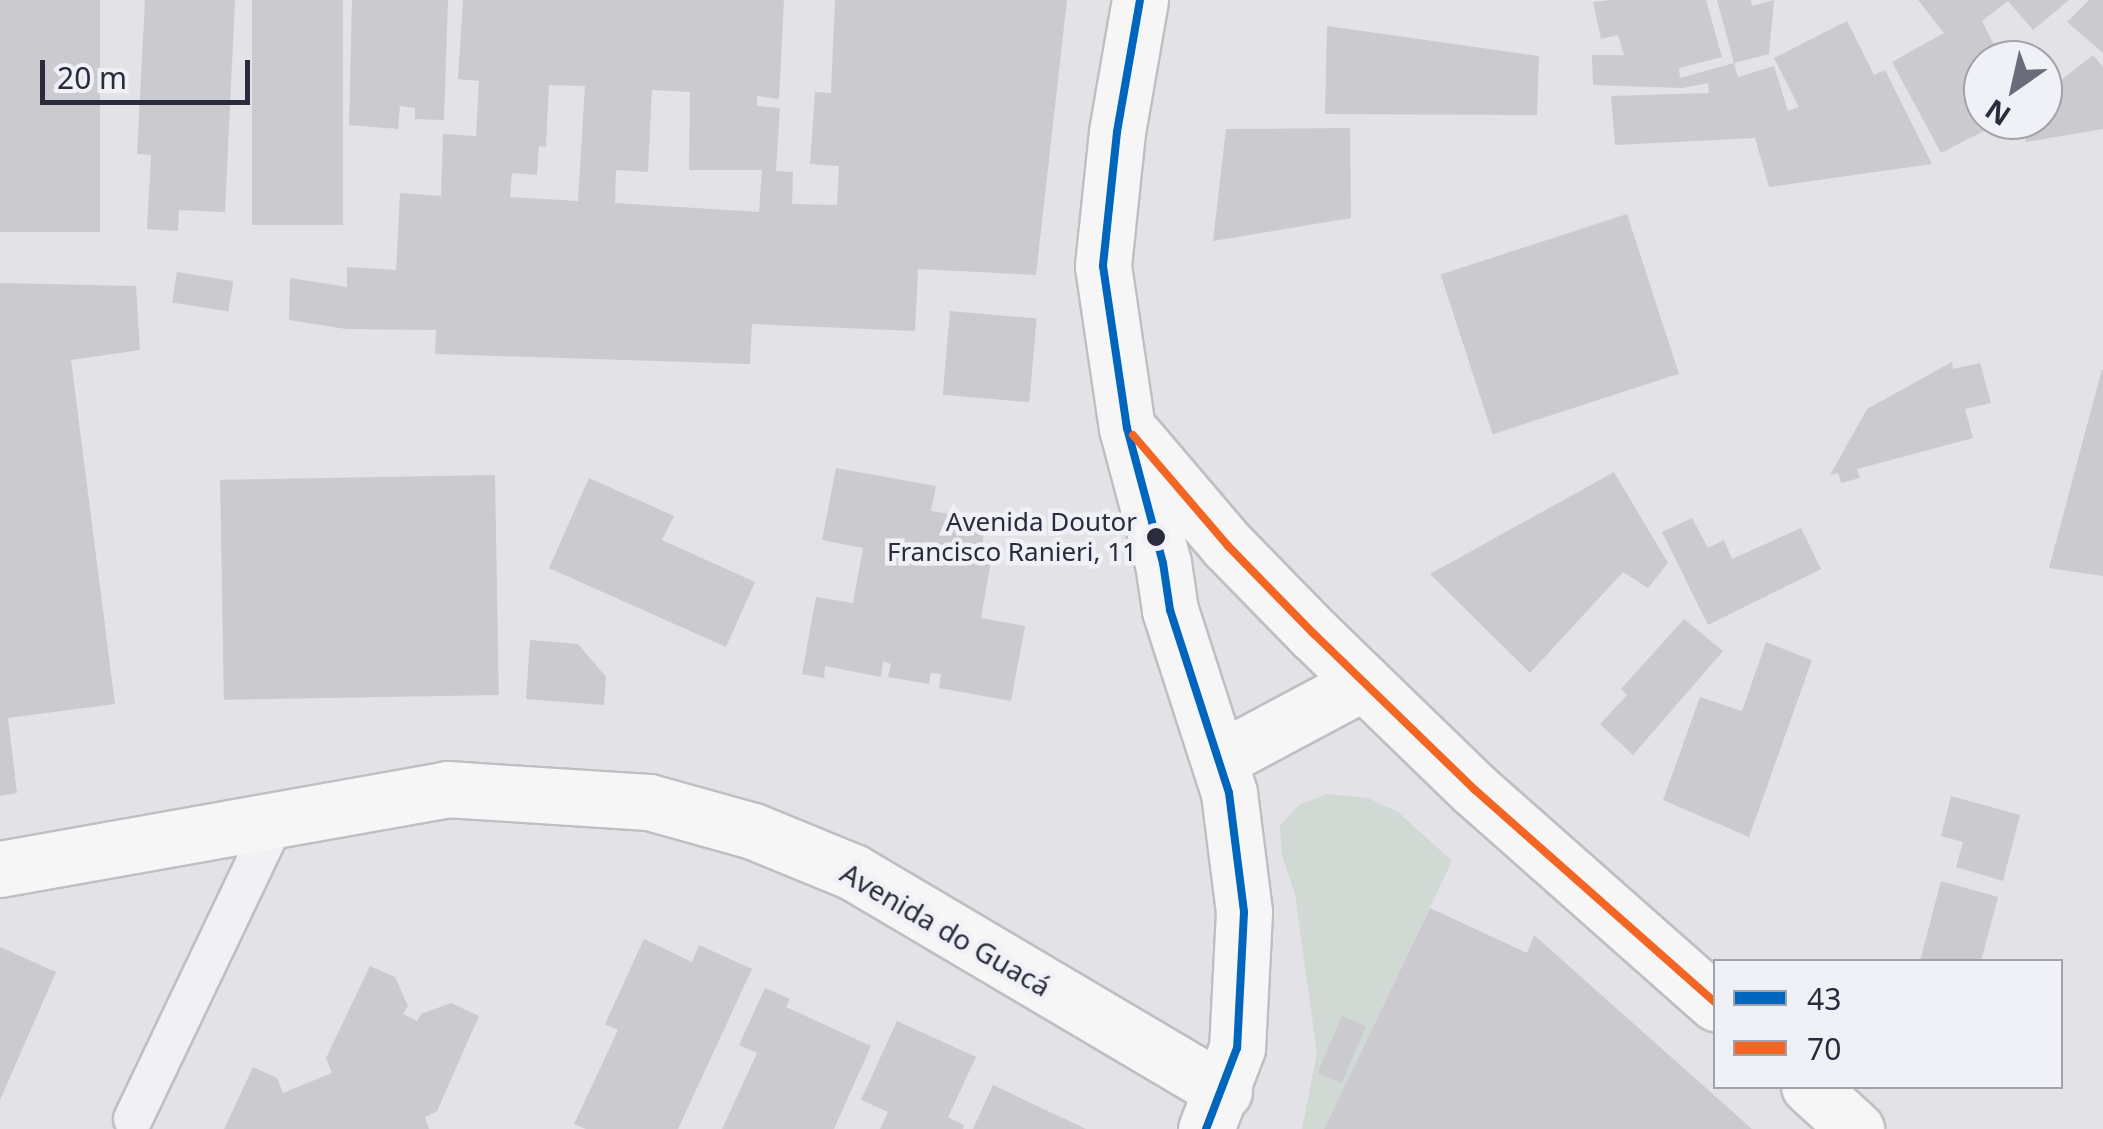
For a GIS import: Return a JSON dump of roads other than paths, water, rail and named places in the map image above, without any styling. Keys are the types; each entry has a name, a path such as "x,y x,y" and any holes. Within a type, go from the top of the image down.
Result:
{"main road":[{"path":"1140,0 1116,132 1103,266 1128,428 1163,563 1170,610 1229,793 1244,912 1237,1048 1215,1110"},
{"path":"1128,428 1228,546 1364,682 1475,790 1713,1000"},
{"path":"1220,759 1364,682"},
{"name":"Avenida do Guacá","path":"0,868 447,789 650,802 753,831 853,872 1215,1110"},
{"path":"1811,1089 1856,1129"}],"lane":[{"path":"133,1119 274,822"}],"place":[{"name":"Avenida Doutor Francisco Ranieri, 11","path":"1156,537"}]}
